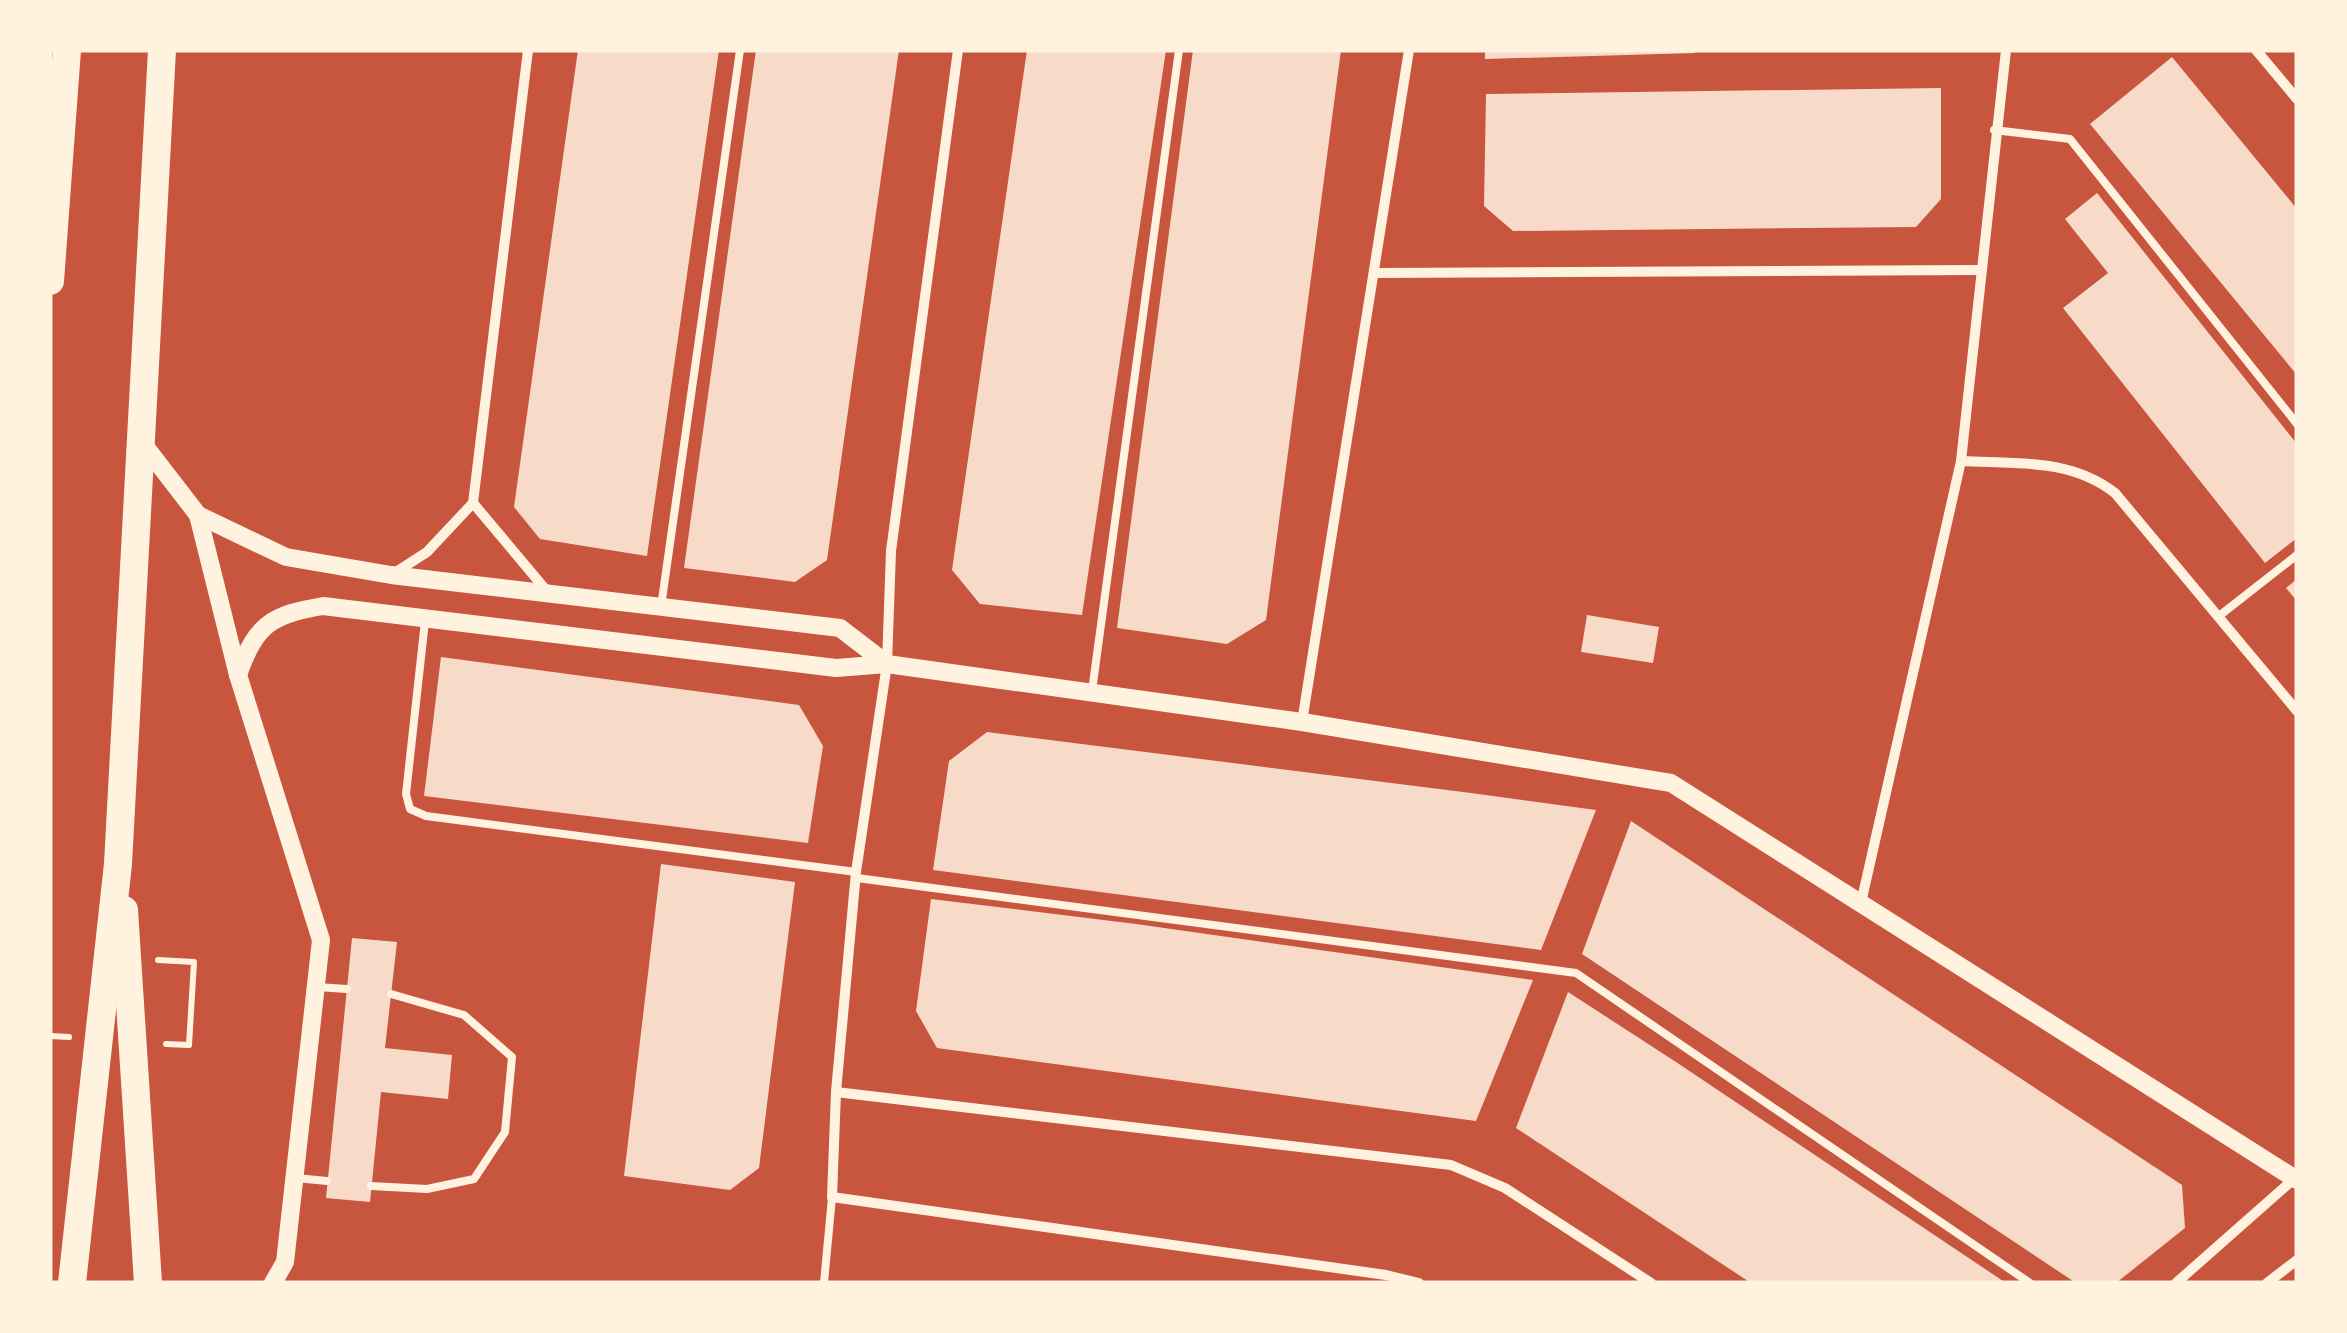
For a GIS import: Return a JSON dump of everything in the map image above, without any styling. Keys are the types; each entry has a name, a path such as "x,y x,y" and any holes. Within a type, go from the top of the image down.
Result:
{"highway":[{"path":"50,282 68,50"},
{"path":"72,1283 118,864 162,50"},
{"path":"118,864 130,958 148,1283"}],"street":[{"path":"392,575 427,552 474,503 528,50"},
{"path":"958,50 891,551 887,664 856,875 836,1092 832,1197 1419,1283"},
{"path":"1302,722 1376,273 1408,50"},
{"path":"1861,904 1961,461 1978,270 2006,50"},
{"path":"2256,50 2297,99"},
{"path":"1376,273 1978,270"},
{"path":"140,438 198,515 238,676 308,886 321,940 296,1178 284,1262 273,1283"},
{"path":"1961,461 2060,466 2092,476 2115,493 2297,711"},
{"path":"474,503 549,593"},
{"path":"198,515 286,556 392,575 840,628 887,664"},
{"path":"238,676 263,624 293,611 324,606 836,668 887,664 1302,722 1671,783 2296,1179 2176,1283"},
{"path":"836,1092 1451,1165 1505,1188 1651,1283"},
{"path":"2267,1283 2297,1260"}],"lane":[{"path":"661,607 740,50"},
{"path":"1092,691 1179,50"},
{"path":"1994,130 2070,139 2297,424"},
{"path":"2219,616 2297,556"},
{"path":"425,618 406,794 410,809 426,816 1576,973 2030,1283"},
{"path":"316,987 347,989"},
{"path":"371,1186 427,1189 474,1178 504,1132 512,1057 464,1015 391,994"},
{"path":"296,1178 328,1181"},
{"path":"824,1283 832,1197"}],"path":[{"path":"189,1045 194,962"}],"building":[{"path":"578,50 719,50 647,556 540,539 514,507"},
{"path":"756,50 899,50 827,560 795,582 684,568"},
{"path":"1027,50 1166,50 1082,615 980,604 952,570"},
{"path":"1193,50 1341,50 1266,620 1227,644 1117,628"},
{"path":"1485,50 1694,50 1695,53 1485,59"},
{"path":"2172,57 2297,209 2297,375 2090,124"},
{"path":"1941,88 1941,199 1916,227 1513,231 1484,206 1486,94"},
{"path":"2097,193 2297,444 2297,538 2265,563 2063,308 2108,273 2065,219"},
{"path":"2297,579 2297,601 2286,588"},
{"path":"1587,615 1659,627 1653,663 1581,652"},
{"path":"441,657 799,705 823,746 808,843 424,796"},
{"path":"987,732 1596,810 1541,950 933,870 949,761"},
{"path":"1631,821 2182,1185 2185,1228 2116,1283 2076,1283 1582,954"},
{"path":"661,864 795,882 759,1168 730,1190 624,1176"},
{"path":"931,899 1533,980 1476,1121 1341,1103 937,1048 916,1011"},
{"path":"352,938 397,942 385,1048 452,1055 448,1099 381,1092 370,1202 326,1198"},
{"path":"1568,992 2006,1283 1751,1283 1516,1128"}]}
